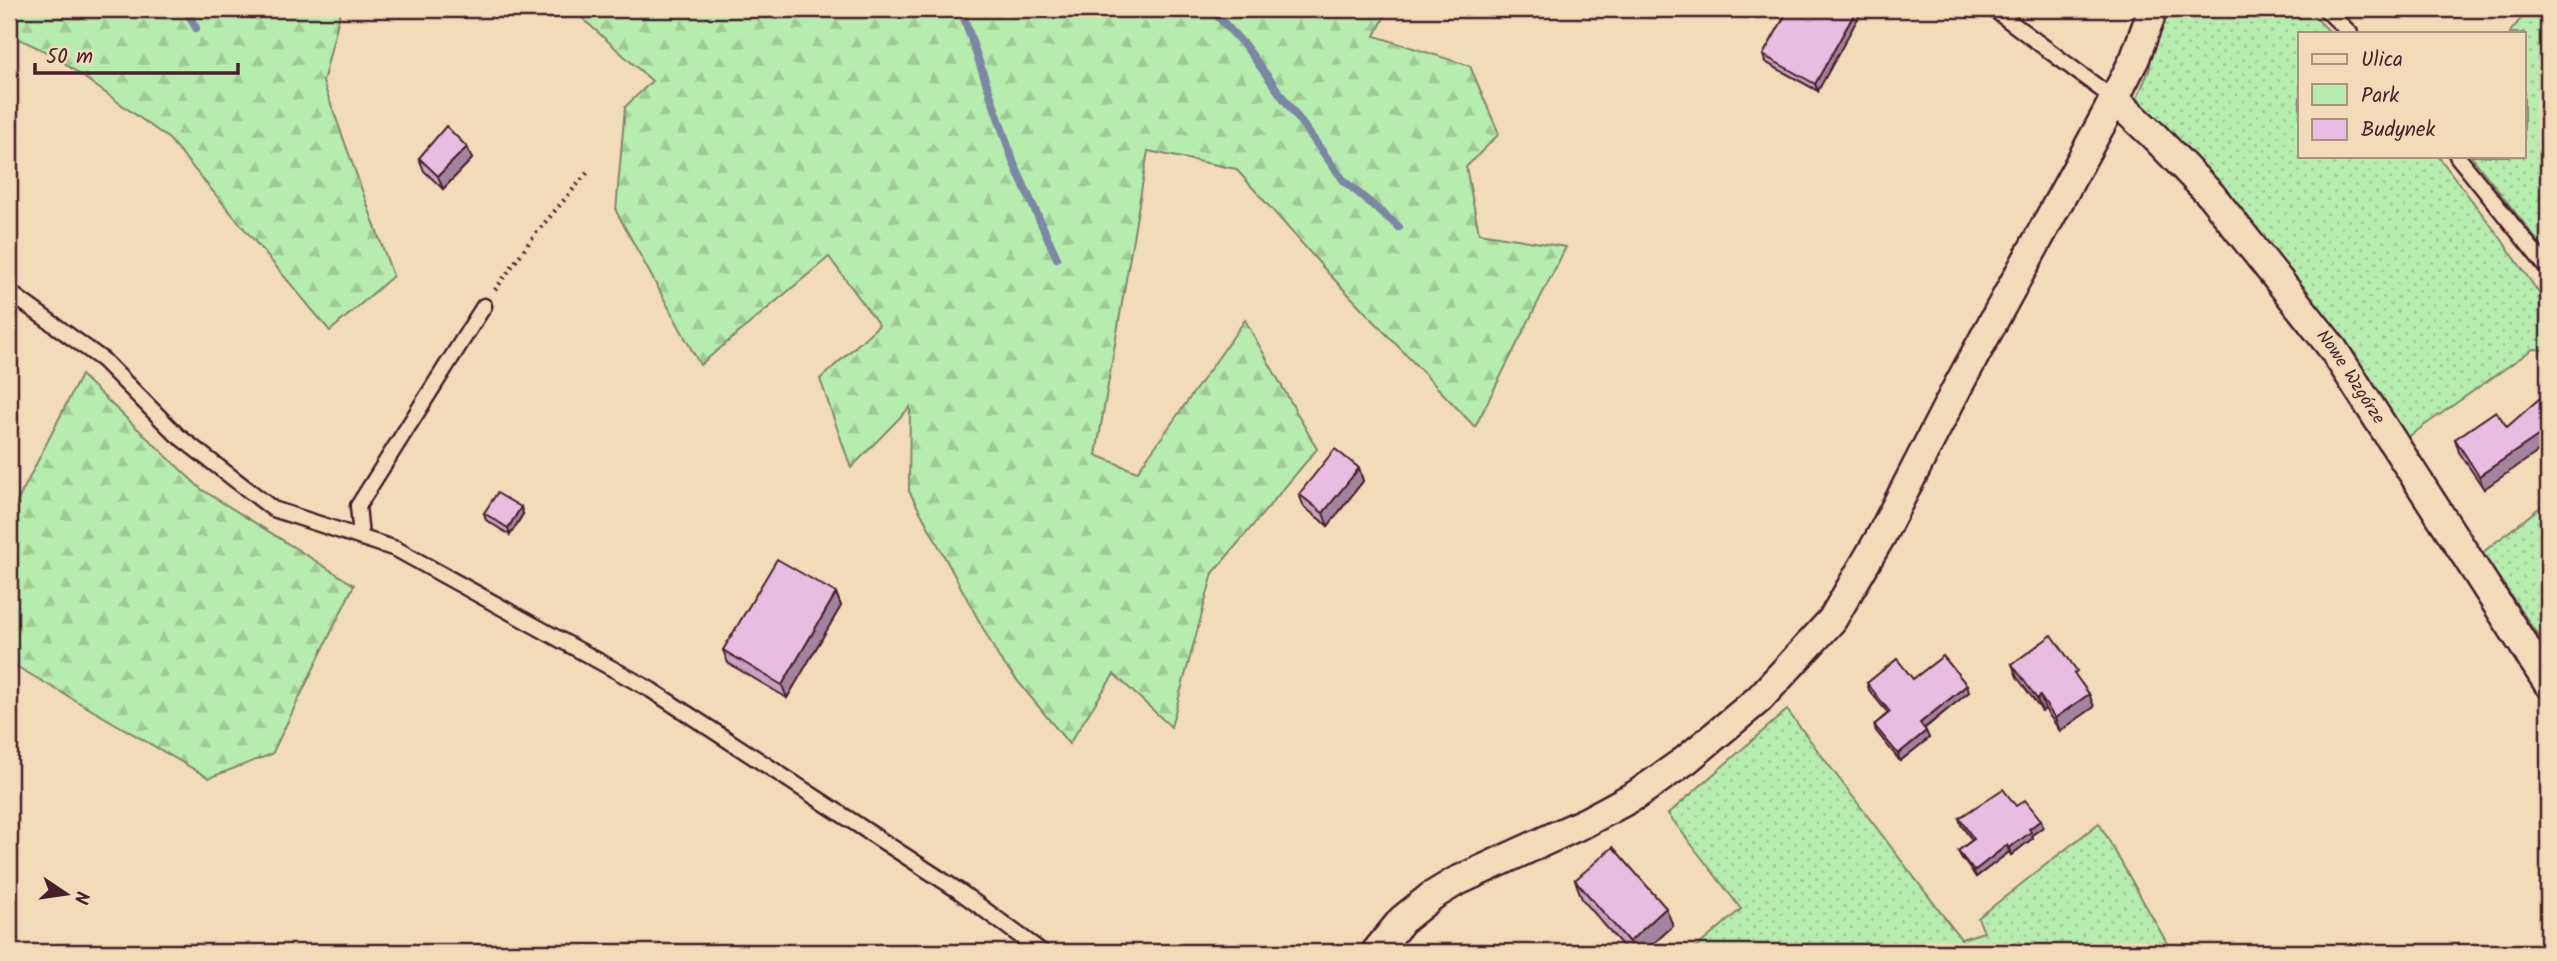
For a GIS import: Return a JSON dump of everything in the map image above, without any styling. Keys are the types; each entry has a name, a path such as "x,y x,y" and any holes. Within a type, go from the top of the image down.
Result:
{"street":[{"path":"1376,952 1402,920 1443,889 1493,863 1586,822 1636,795 1686,760 1759,699 1832,620 1881,536 1958,386 2114,99 2135,58 2153,9"},
{"name":"Nowe Wzgórze","path":"2114,99 2154,135 2211,195 2333,349 2548,683"}],"lane":[{"path":"1993,9 2114,99"},
{"path":"2326,9 2349,32"},
{"path":"2459,158 2548,269"},
{"path":"9,292 103,360 177,435 273,509 396,549 651,690 959,891 1042,952"},
{"path":"361,536 358,506 484,306"}],"path":[{"path":"484,306 536,233 588,172"}],"green space":[{"path":"9,9 341,9 323,82 393,276 330,331 169,139 53,55 9,34"},
{"path":"572,9 1388,9 1375,36 1470,66 1499,134 1466,167 1479,233 1566,247 1475,427 1329,274 1236,169 1148,151 1096,455 1137,472 1245,320 1317,449 1213,573 1171,727 1114,674 1069,744 999,658 909,491 910,407 851,468 820,379 879,325 829,257 700,365 616,211 625,107 652,81"},
{"path":"2164,9 2307,9 2330,32 2298,32 2298,158 2440,158 2548,306 2548,350 2533,349 2408,437 2235,213 2137,98 2150,68 2151,47"},
{"path":"2529,9 2548,9 2548,254 2473,158 2526,158 2526,32 2510,32"},
{"path":"81,375 201,489 354,585 272,754 209,778 9,662 9,518"},
{"path":"2548,501 2548,650 2482,553"},
{"path":"1787,710 1961,939 1984,932 1978,918 2099,823 2172,952 1691,952 1741,909 1668,814"}],"building":[{"path":"1789,9 1857,9 1815,84 1763,55"},
{"path":"446,126 467,147 438,176 419,158"},
{"path":"2548,391 2548,429 2479,476 2455,439 2496,411 2507,427"},
{"path":"1335,449 1359,468 1323,513 1299,494"},
{"path":"497,493 521,507 508,528 484,513"},
{"path":"777,559 836,593 782,685 723,650"},
{"path":"2052,635 2089,694 2055,718 2040,696 2037,699 2012,664"},
{"path":"1943,656 1967,685 1920,723 1926,731 1898,754 1874,725 1890,712 1867,683 1897,659 1913,679"},
{"path":"2003,789 2016,806 2025,800 2041,820 2029,829 2031,832 2009,848 2007,845 1974,871 1958,851 1974,839 1959,818"},
{"path":"1613,847 1666,908 1629,942 1575,880"}],"waterway":[{"path":"186,9 196,28"},
{"path":"961,9 1014,164 1057,258"},
{"path":"1211,9 1246,47 1344,181 1399,227"}]}
